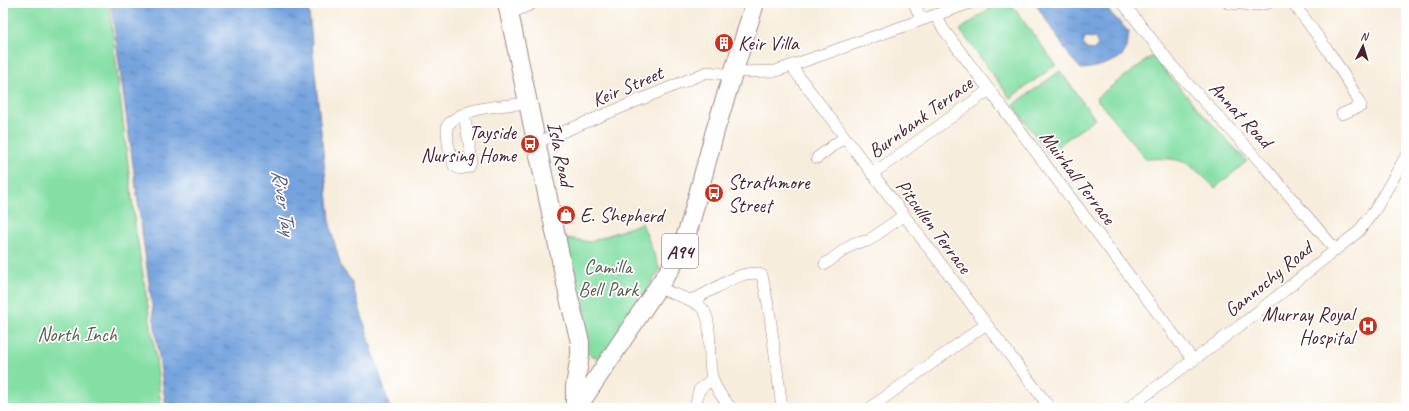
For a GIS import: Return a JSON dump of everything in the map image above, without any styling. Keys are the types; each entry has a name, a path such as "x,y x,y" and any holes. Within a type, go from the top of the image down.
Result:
{"main road":[{"name":"A94","path":"576,408 658,287 682,246 733,72 755,3"},
{"name":"Isla Road","path":"508,8 569,298 580,342 575,387 576,408"}],"street":[{"path":"508,8 534,3"},
{"path":"914,3 921,19"},
{"name":"Keir Street","path":"536,143 707,72 724,74 733,72 776,71 970,3"},
{"name":"Annat Road","path":"1123,3 1178,73 1264,166 1335,249"},
{"path":"1228,3 1255,5 1269,3"},
{"path":"1293,3 1351,85 1361,106 1342,114"},
{"name":"Muirhall Terrace","path":"935,14 944,30 1193,360"},
{"name":"Pitcullen Terrace","path":"791,66 1050,408"},
{"name":"Burnbank Terrace","path":"872,174 989,90"},
{"path":"464,114 475,110 528,103"},
{"path":"817,158 844,137"},
{"name":"Gannochy Road","path":"1128,408 1241,325 1358,232 1375,210 1406,156"},
{"path":"825,264 854,243 868,241 904,215"},
{"path":"690,300 743,275 762,275 769,309 782,408"},
{"path":"658,287 690,300 702,307 706,314 709,361 712,379 719,394 731,408"},
{"path":"870,408 986,324"},
{"path":"695,408 699,390 712,379"}],"green space":[{"name":"North Inch","path":"3,3 109,3 135,224 156,358 161,408 3,408"},
{"path":"997,3 1010,3 1056,65 1010,98 960,30"},
{"path":"1152,56 1199,110 1247,161 1215,188 1191,166 1185,163 1169,159 1146,159 1096,98"},
{"path":"1060,71 1095,119 1048,153 1013,105"},
{"name":"Camilla Bell Park","path":"642,223 660,270 601,359 586,353 560,237 590,242"}],"water":[{"name":"River Tay","path":"111,3 308,3 331,230 341,267 351,280 390,408 166,408"},
{"path":"1035,3 1101,3 1129,32 1125,51 1121,56 1111,62 1091,68 1081,69 1071,58","holes":["1085,37 1095,38 1098,45 1093,50 1086,49 1083,44"]}],"place":[{"name":"Keir Villa","path":"724,43"},
{"name":"Tayside Nursing Home","path":"530,144"},
{"name":"Strathmore Street","path":"714,193"},
{"name":"E. Shepherd","path":"566,215"},
{"name":"Murray Royal Hospital","path":"1368,326"}]}
